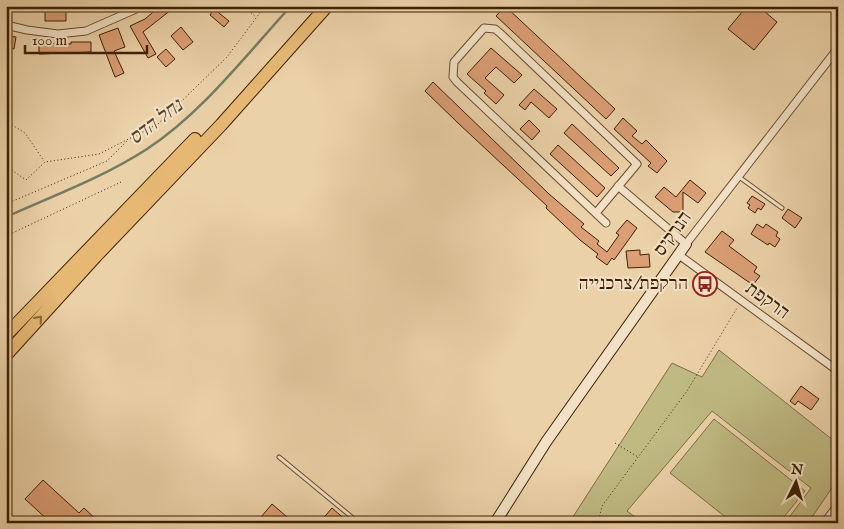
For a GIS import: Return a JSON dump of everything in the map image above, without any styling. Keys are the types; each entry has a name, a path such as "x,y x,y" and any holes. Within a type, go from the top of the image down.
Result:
{"highway":[{"path":"6,335 274,57 317,6"},
{"path":"6,355 96,256 221,125 327,6"}],"street":[{"path":"6,25 58,34 86,31 143,6"},
{"path":"596,213 637,164 500,33 495,29 484,28 454,62 453,77 606,223"},
{"name":"הנרקיס","path":"495,523 546,442 686,244 838,48"},
{"path":"618,186 686,244"},
{"name":"הרקפת","path":"679,255 838,371"},
{"path":"824,523 838,505"}],"lane":[{"path":"738,177 782,208"},
{"path":"279,457 359,523"}],"path":[{"path":"243,6 257,18"},
{"path":"6,166 26,180 45,162 99,154 158,124 228,57 265,6"},
{"path":"6,121 24,133 45,162"},
{"path":"6,204 77,176 107,161 129,138"},
{"path":"6,236 122,182"},
{"path":"598,523 602,506 687,391 741,301"},
{"path":"615,443 638,457"}],"shaded area":[{"path":"719,350 838,444 838,479 808,523 785,523 811,488 712,411 627,511 643,523 569,523 672,363 702,377"},
{"path":"714,419 805,491 779,523 733,523 670,473"}],"building":[{"path":"45,6 66,6 66,21 45,21"},
{"path":"160,6 176,6 143,32 156,54 148,58 130,26 145,19"},
{"path":"505,6 615,109 606,119 496,16"},
{"path":"747,6 758,6 777,22 754,50 728,29"},
{"path":"214,9 229,21 224,27 210,15"},
{"path":"181,27 193,42 183,50 171,36"},
{"path":"118,28 125,47 114,51 124,73 115,77 99,35"},
{"path":"6,36 16,37 14,49 6,48"},
{"path":"71,42 91,42 91,52 39,54 39,43 71,44"},
{"path":"491,48 522,75 514,83 496,67 485,78 504,95 496,104 484,93 486,91 467,74"},
{"path":"166,49 175,59 166,67 157,57"},
{"path":"433,82 549,194 584,224 581,227 599,241 597,244 607,252 619,235 616,233 627,220 637,228 614,260 612,258 607,265 596,257 598,254 546,208 547,206 425,91"},
{"path":"534,89 557,109 549,118 531,102 525,110 519,105"},
{"path":"623,118 637,131 632,136 642,144 646,140 667,161 657,173 648,166 651,163 614,129"},
{"path":"529,120 540,131 532,140 520,129"},
{"path":"572,124 619,168 611,176 564,133"},
{"path":"558,145 605,188 597,197 550,154"},
{"path":"690,180 706,193 698,203 683,192 683,212 673,212 655,197 664,187 676,197"},
{"path":"752,196 765,204 761,210 758,208 755,213 748,208 750,205 747,203"},
{"path":"788,209 802,218 795,228 782,218"},
{"path":"757,224 763,228 766,224 778,232 776,236 780,239 775,247 769,243 768,245 751,234"},
{"path":"722,231 734,240 729,246 757,267 754,272 760,276 753,285 705,252"},
{"path":"640,250 640,255 649,254 650,267 628,268 626,251"},
{"path":"801,386 819,399 811,410 798,401 795,405 790,401"},
{"path":"43,480 79,513 84,508 100,523 51,523 25,499"},
{"path":"272,504 294,523 256,523"},
{"path":"332,508 349,523 319,523"}],"waterway":[{"name":"נחל הדס","path":"6,217 78,186 147,149 187,118 223,82 291,6"}],"place":[{"name":"הרקפת/צרכנייה","path":"705,284"}]}
